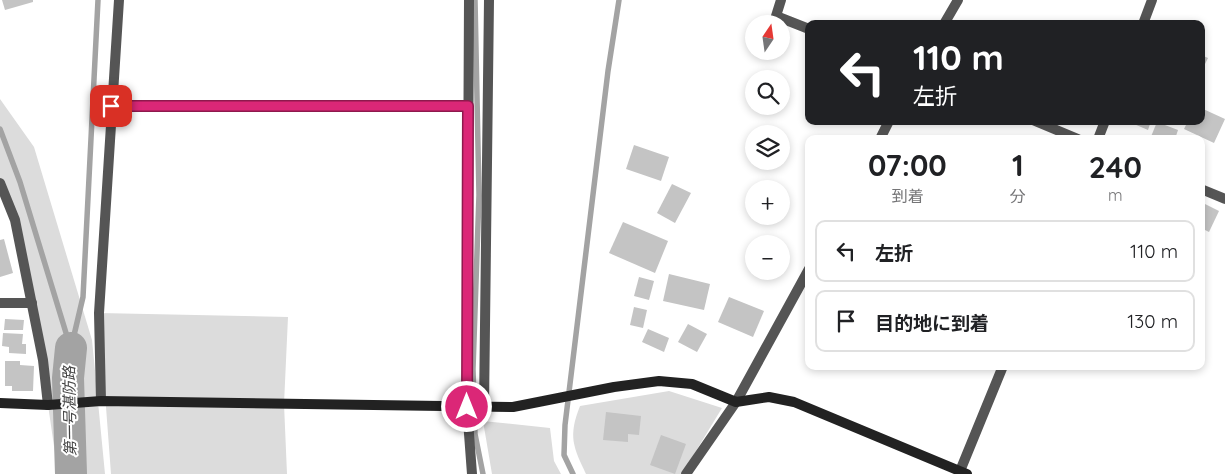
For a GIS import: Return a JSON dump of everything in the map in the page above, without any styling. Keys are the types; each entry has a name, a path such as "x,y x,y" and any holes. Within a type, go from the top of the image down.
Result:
{"street":[{"path":"101,401 99,313 119,0"},
{"path":"469,0 467,407 472,474"},
{"path":"484,407 488,0"},
{"path":"781,0 776,16 805,27"},
{"path":"946,20 958,0"},
{"path":"1144,20 1152,0"},
{"path":"111,106 468,106"},
{"path":"1045,125 1068,135"},
{"path":"0,183 5,207 15,220 43,360 48,405"},
{"path":"1205,191 1225,199"},
{"path":"686,474 736,402 805,275"},
{"path":"0,303 32,303"},
{"path":"0,403 48,405 101,401 513,407 614,387 659,381 692,384 736,402 770,397 794,402 964,473 1002,370"}],"shaded area":[{"path":"0,99 34,147 92,340 105,474 58,474 24,265 0,184"},
{"path":"99,313 288,317 284,404 287,474 111,474"},
{"path":"669,391 722,408 682,474 586,474 575,449 573,434 580,406"},
{"path":"483,421 550,428 554,461 561,474 492,474"}],"building":[{"path":"2,0 33,0 33,2 5,10"},
{"path":"1205,110 1225,119 1214,143 1205,139 1205,135 1197,135 1184,129 1186,125 1205,125"},
{"path":"1136,125 1150,125 1148,130"},
{"path":"1156,125 1165,125 1178,130 1176,135 1152,135"},
{"path":"634,145 669,157 661,181 626,169"},
{"path":"672,184 691,193 675,223 657,213"},
{"path":"1205,204 1219,211 1209,232 1205,230"},
{"path":"623,222 668,241 655,273 609,253"},
{"path":"4,239 13,273 0,277 0,240"},
{"path":"669,274 710,284 704,310 663,301"},
{"path":"639,277 654,281 649,300 634,296"},
{"path":"729,297 764,311 753,337 718,322"},
{"path":"634,307 647,310 643,328 630,325"},
{"path":"5,319 24,320 23,330 4,330"},
{"path":"688,324 707,334 697,352 678,342"},
{"path":"648,329 669,338 664,352 642,342"},
{"path":"3,333 23,334 22,344 26,344 26,354 9,353 9,347 2,346"},
{"path":"5,361 20,361 20,365 34,366 33,391 12,391 12,386 5,386"},
{"path":"606,412 641,416 639,435 628,434 628,442 603,440"},
{"path":"661,435 686,444 675,474 650,465"}],"waterway":[{"path":"71,348 83,297 98,0"},
{"path":"475,0 479,195 473,369 475,434 483,474"},
{"path":"573,474 564,455 565,425 608,71 619,0"},
{"path":"0,129 20,182 70,346"},
{"name":"第一号湛防路","path":"71,348 68,378 71,474"}],"route":[{"path":"111,106 468,106 467,407"}]}
